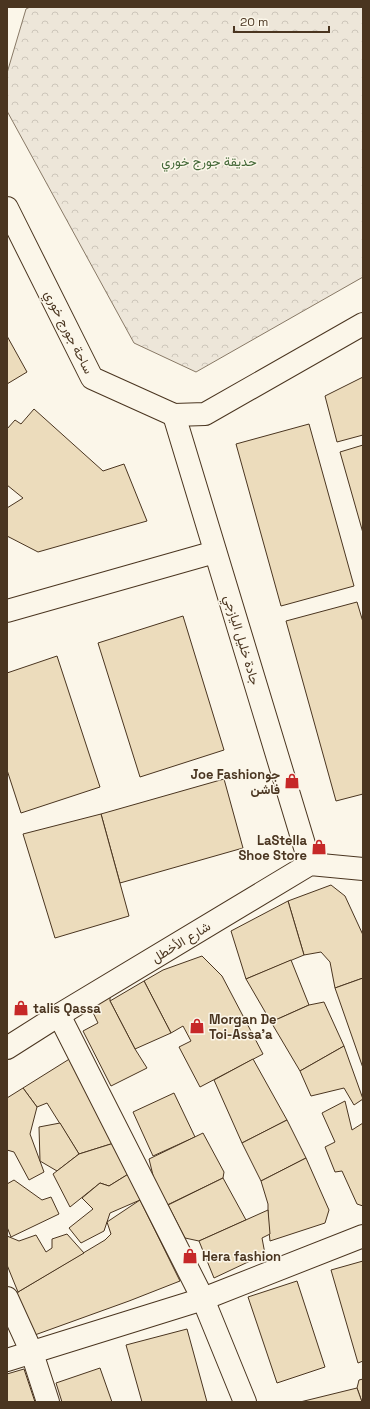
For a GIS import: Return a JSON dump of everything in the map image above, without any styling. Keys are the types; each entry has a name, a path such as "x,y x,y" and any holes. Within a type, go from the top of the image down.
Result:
{"street":[{"name":"ساحة جورج خوري","path":"7,208 92,378 174,415 205,414 363,324"},
{"name":"جادة خليل اليازجي","path":"174,415 310,864"},
{"path":"7,611 215,552"},
{"path":"310,864 363,871"},
{"name":"شارع الأخطل","path":"7,1048 59,1015 310,864"},
{"path":"59,1015 203,1299 245,1402"},
{"path":"7,1360 203,1299 363,1236"},
{"path":"7,1298 32,1353 48,1402"}],"green space":[{"name":"حديقة جورج خوري","path":"30,7 363,7 363,277 196,372 134,343 7,111 7,73 26,9"}],"building":[{"path":"7,336 27,372 7,384"},
{"path":"363,377 363,435 337,442 325,396"},
{"path":"34,409 103,471 124,464 147,521 38,552 7,536 7,508 23,498 7,485 7,429 15,420 21,424"},
{"path":"309,424 354,586 281,606 236,444"},
{"path":"363,445 363,533 340,452"},
{"path":"357,602 363,622 363,794 336,801 286,621"},
{"path":"183,616 224,750 140,777 98,643"},
{"path":"57,656 100,787 21,813 7,770 7,673"},
{"path":"224,779 243,848 120,883 101,814"},
{"path":"101,814 129,916 55,938 23,834"},
{"path":"331,885 345,896 363,935 363,978 335,988 330,962 321,952 304,955 288,901"},
{"path":"288,901 304,955 246,979 231,931"},
{"path":"202,956 222,976 263,1054 200,1087 179,1047 191,1041 183,1026 171,1033 144,981 163,970"},
{"path":"291,960 309,1005 271,1022 246,979"},
{"path":"363,978 363,1068 335,988"},
{"path":"144,981 171,1033 135,1049 110,1001"},
{"path":"110,993 110,1001 135,1049 147,1068 111,1086 83,1031 98,1023 89,1004"},
{"path":"324,1002 344,1046 300,1071 271,1022 309,1005"},
{"path":"344,1046 363,1099 354,1105 344,1088 311,1096 300,1071"},
{"path":"71,1058 114,1143 79,1154 47,1103 37,1107 23,1088"},
{"path":"253,1059 287,1120 242,1143 214,1080"},
{"path":"23,1088 37,1107 30,1134 44,1172 29,1180 14,1152 7,1150 7,1098"},
{"path":"174,1093 195,1137 153,1156 133,1112"},
{"path":"345,1101 352,1130 363,1123 363,1206 357,1204 342,1171 335,1172 325,1147 335,1142 322,1113"},
{"path":"287,1120 306,1158 261,1181 242,1143"},
{"path":"60,1123 79,1154 57,1171 40,1161 39,1127"},
{"path":"203,1133 224,1172 223,1178 161,1208 149,1159"},
{"path":"114,1143 130,1173 109,1186 100,1183 70,1207 53,1174 79,1154"},
{"path":"306,1158 329,1210 325,1223 270,1241 268,1204 261,1181"},
{"path":"130,1173 146,1189 140,1200 110,1213 104,1231 81,1243 69,1228 93,1209 82,1198 100,1183 109,1186"},
{"path":"223,1178 246,1220 199,1241 185,1238 168,1205"},
{"path":"14,1180 42,1200 51,1197 59,1214 11,1237 7,1227 7,1184"},
{"path":"140,1200 180,1281 32,1336 15,1301 18,1292 105,1240 111,1234 107,1222"},
{"path":"268,1210 270,1234 262,1238 265,1254 214,1278 199,1241"},
{"path":"67,1234 84,1253 18,1292 7,1265 7,1236 19,1241 36,1235 46,1252 52,1248 52,1239"},
{"path":"363,1261 363,1361 358,1363 331,1270"},
{"path":"297,1281 325,1367 277,1383 248,1297"},
{"path":"187,1329 207,1402 142,1402 126,1345"},
{"path":"100,1368 112,1402 62,1402 56,1383"},
{"path":"24,1369 35,1402 7,1402 7,1374"},
{"path":"363,1379 362,1402 357,1388 359,1380"},
{"path":"357,1388 362,1402 300,1402"}],"place":[{"name":"Joe Fashionجو فاشن","path":"292,781"},
{"name":"LaStella Shoe Store","path":"319,847"},
{"name":"talis Qassa","path":"21,1008"},
{"name":"Morgan De Toi-Assa'a","path":"197,1026"},
{"name":"Hera fashion","path":"190,1256"}]}
